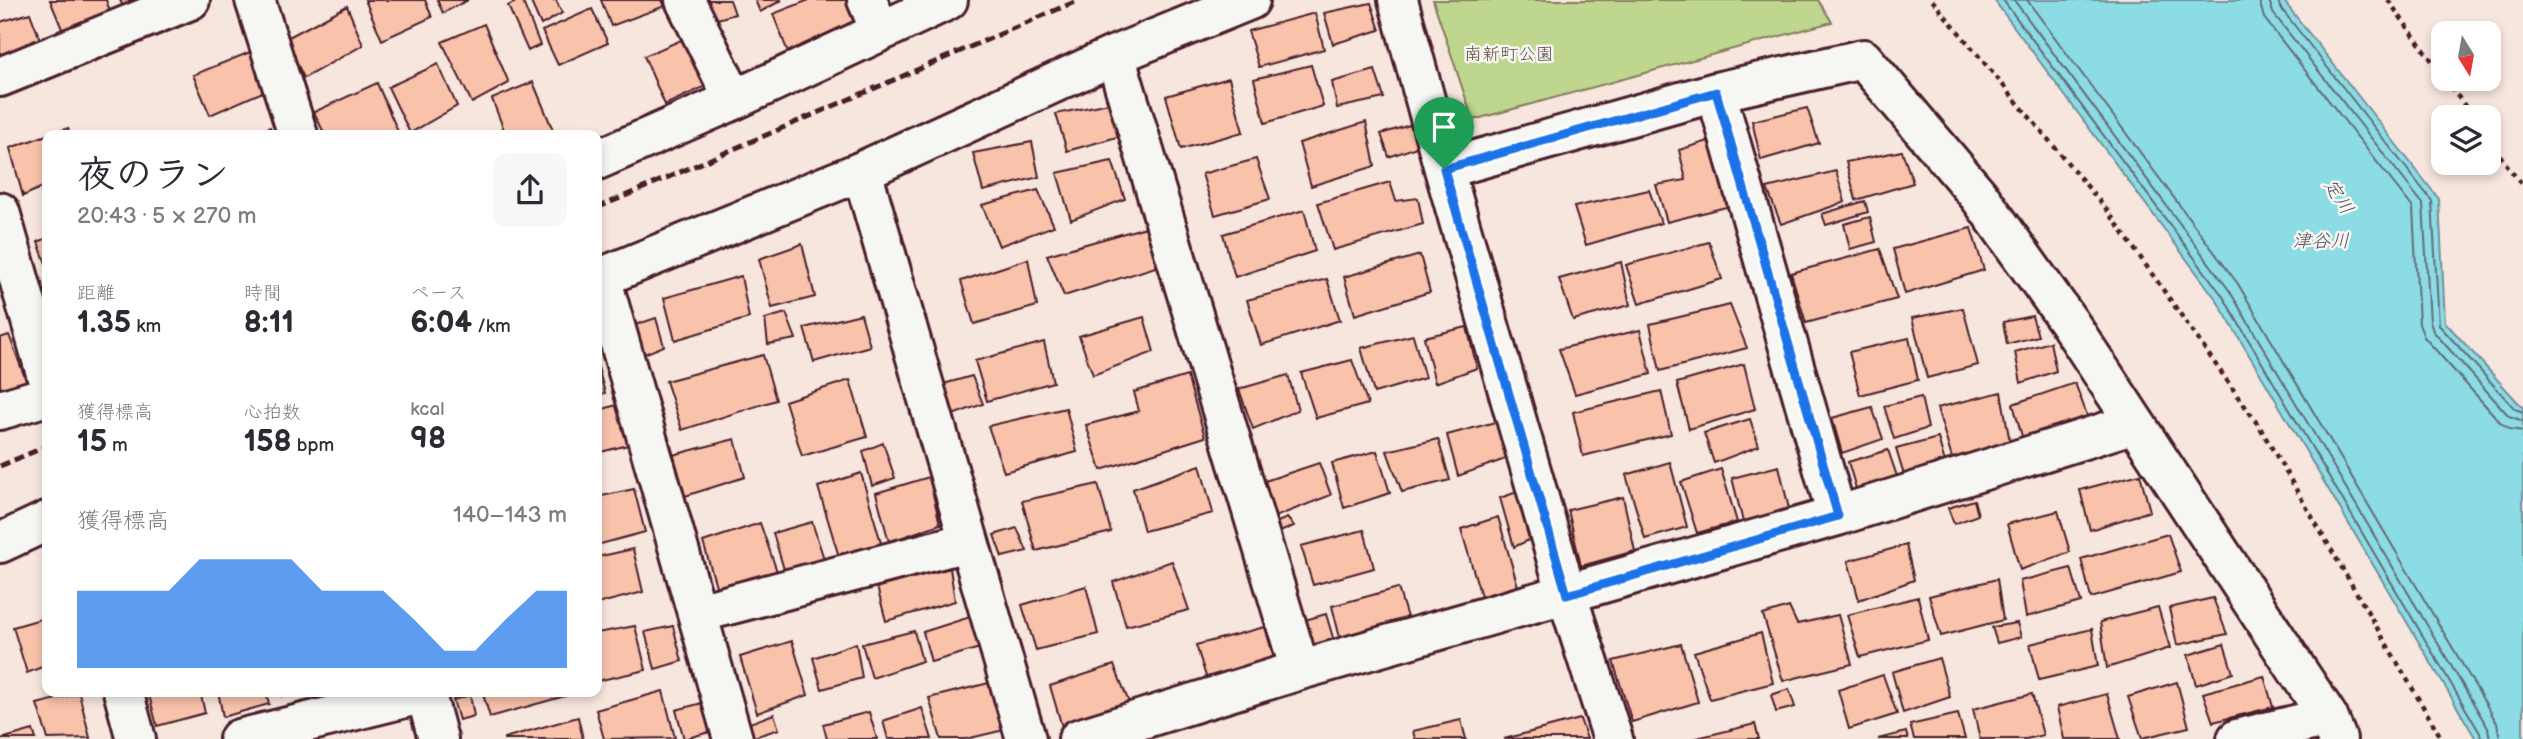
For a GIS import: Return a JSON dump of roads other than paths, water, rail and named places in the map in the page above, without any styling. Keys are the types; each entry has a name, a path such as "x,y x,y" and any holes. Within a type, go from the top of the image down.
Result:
{"street":[{"path":"0,77 190,0"},
{"path":"255,0 296,130"},
{"path":"685,0 734,100"},
{"path":"602,158 734,100 874,15 948,0"},
{"path":"602,277 862,171 1115,55 1250,0"},
{"path":"1398,0 1567,595 1613,739"},
{"path":"1115,55 1300,670"},
{"path":"1444,169 1716,92 1863,59 1979,196 2068,321 2333,728 2237,739"},
{"path":"1716,92 1838,516"},
{"path":"862,171 1026,739"},
{"path":"0,212 42,359"},
{"path":"602,288 733,739"},
{"path":"0,410 42,397"},
{"path":"1078,739 1300,670 1838,516 2135,422"},
{"path":"0,543 42,523"},
{"path":"698,613 967,542"},
{"path":"125,697 136,739"},
{"path":"240,739 405,697"},
{"path":"426,697 438,739"}],"water":[{"name":"津谷川","path":"1994,0 2283,0 2439,199 2445,322 2523,408 2523,739 2476,739 2216,299"}],"railway":[{"path":"602,206 1079,0"},
{"path":"0,466 42,448"}],"park label":[{"name":"南新町公園","path":"1509,54"}],"water label":[{"name":"定川","path":"2338,197"}]}
